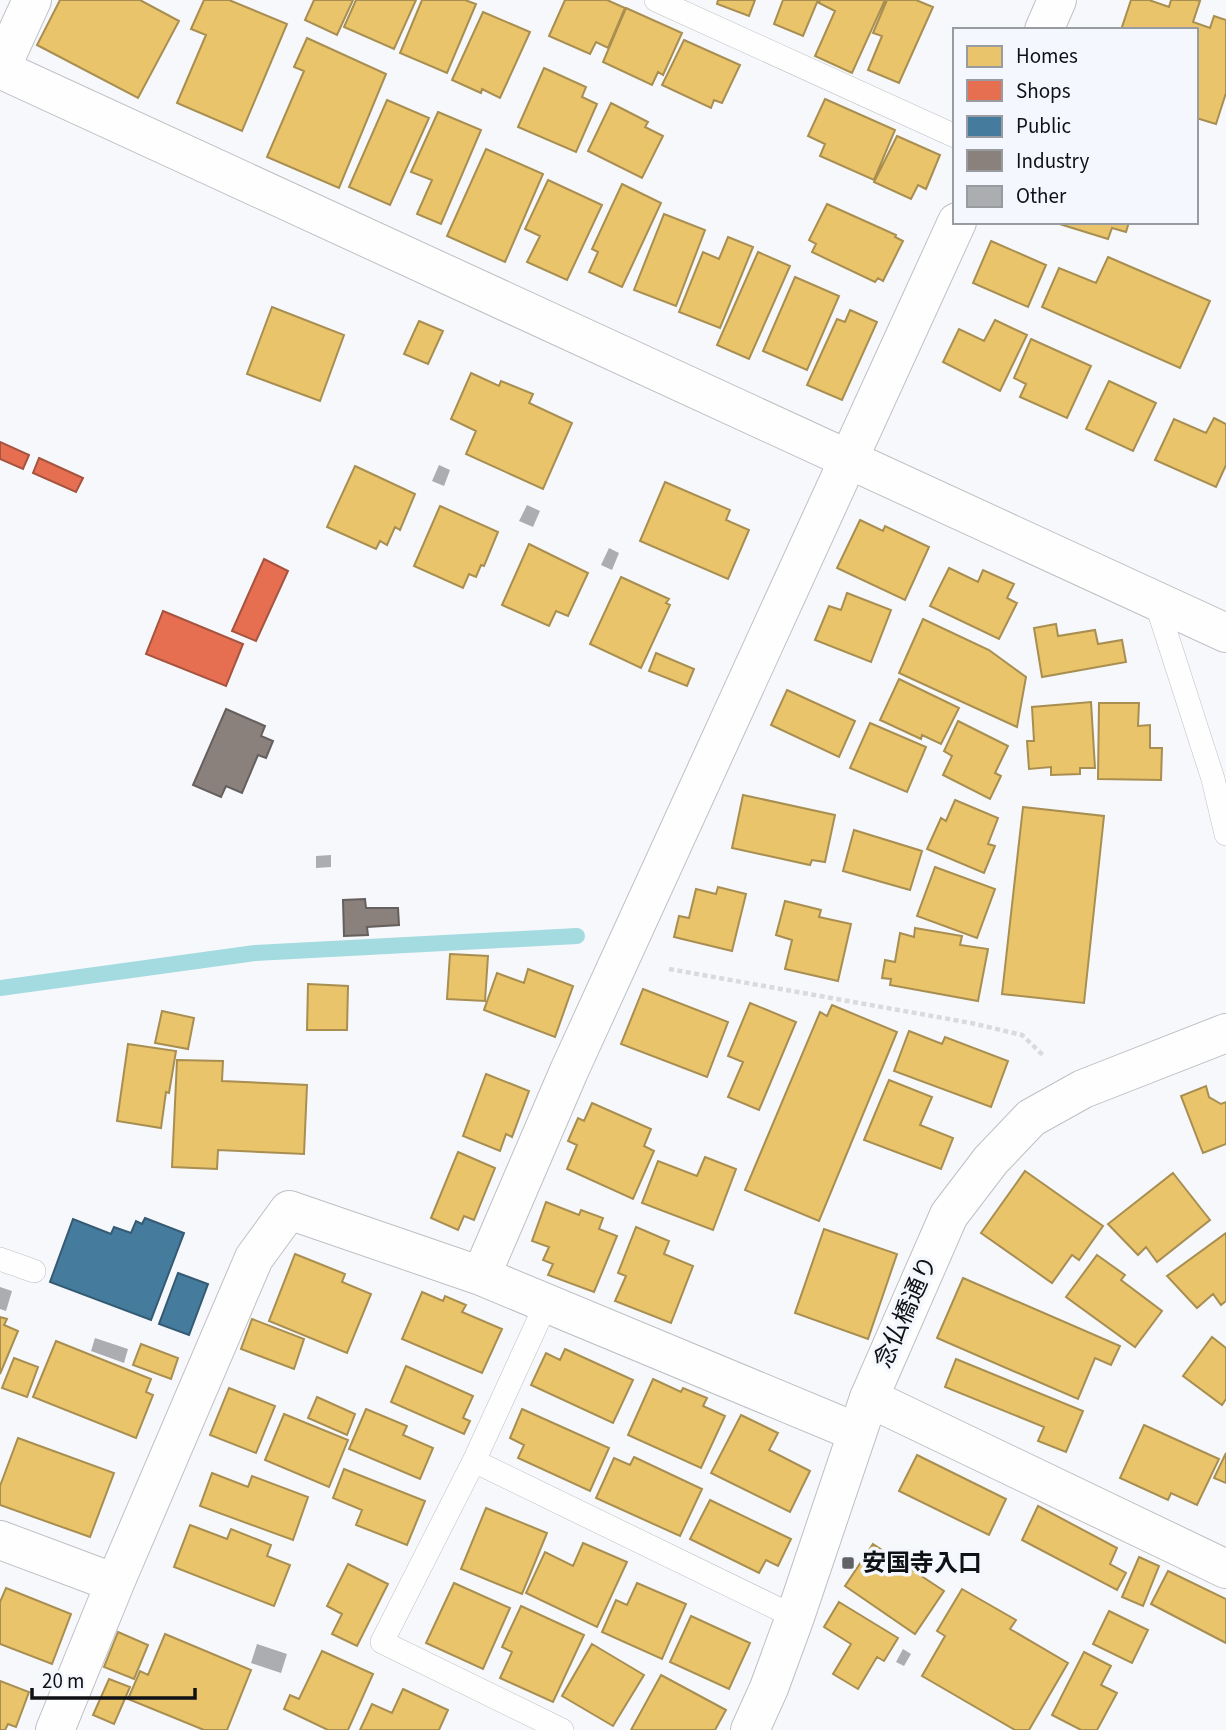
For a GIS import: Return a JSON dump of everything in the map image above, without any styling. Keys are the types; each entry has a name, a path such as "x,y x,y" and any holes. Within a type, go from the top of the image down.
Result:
{"street":[{"path":"32,0 0,69 1226,633"},
{"path":"1045,28 1057,0"},
{"path":"481,1276 569,1071 956,224"},
{"name":"念仏橋通り","path":"750,1730 769,1688 795,1617 862,1415 949,1215 991,1160 1031,1118 1064,1099 1144,1063 1226,1033"},
{"path":"55,1730 254,1258 289,1210 481,1276 546,1304 862,1415 1226,1569"},
{"path":"0,1540 115,1583"}],"lane":[{"path":"656,0 953,135"},
{"path":"1155,599 1213,779 1226,834"},
{"path":"0,1259 34,1270"},
{"path":"546,1304 474,1461 382,1642 562,1730"},
{"path":"474,1461 795,1617"}],"path":[{"path":"620,960 971,1023 1022,1035 1047,1059 1064,1099"}],"building: Homes":[{"path":"60,0 140,0 179,21 138,98 37,45"},
{"path":"204,0 229,0 287,24 242,131 177,103 206,35 191,29"},
{"path":"314,0 353,0 337,35 305,20"},
{"path":"356,0 416,0 394,49 344,27"},
{"path":"422,0 465,0 476,4 447,73 400,53"},
{"path":"565,0 607,0 625,8 608,48 596,42 590,54 549,36"},
{"path":"718,0 755,0 749,16 717,4"},
{"path":"783,0 818,0 803,36 774,24"},
{"path":"820,0 885,0 852,73 815,56 835,11 819,3"},
{"path":"887,0 916,0 933,7 899,83 868,70 882,36 873,33"},
{"path":"1131,0 1149,0 1169,7 1171,0 1196,0 1200,1 1193,22 1210,28 1214,16 1226,20 1226,93 1216,124 1198,119 1198,28 1122,28"},
{"path":"626,8 682,33 663,75 658,72 652,85 603,62"},
{"path":"483,12 530,32 500,98 482,89 481,93 452,80"},
{"path":"307,38 386,74 339,188 267,157 304,71 294,67"},
{"path":"684,40 740,65 722,103 714,100 711,108 662,85"},
{"path":"544,68 586,87 582,97 597,104 576,152 518,127"},
{"path":"825,99 895,130 874,180 820,156 825,144 808,136"},
{"path":"387,100 429,118 390,205 349,187"},
{"path":"611,103 648,122 645,127 663,136 642,178 588,151"},
{"path":"438,112 481,130 441,224 417,214 432,180 411,172"},
{"path":"897,136 940,155 926,189 918,185 911,199 874,182"},
{"path":"486,149 543,174 505,262 447,236"},
{"path":"548,180 602,205 567,280 527,262 540,236 525,229"},
{"path":"622,184 661,203 622,287 589,272 598,252 592,249"},
{"path":"827,204 896,235 895,237 903,241 883,281 878,278 875,282 812,252 816,244 809,240"},
{"path":"664,214 705,230 676,306 634,290"},
{"path":"1059,224 1128,224 1126,232 1112,228 1108,239"},
{"path":"728,237 753,247 720,328 679,312 703,252 719,259"},
{"path":"991,241 1046,265 1028,307 973,283"},
{"path":"758,252 790,266 749,359 717,345"},
{"path":"1108,257 1210,301 1180,368 1042,307 1059,268 1096,283"},
{"path":"795,277 839,296 807,370 763,351"},
{"path":"272,307 344,335 320,401 247,374"},
{"path":"850,310 877,322 842,400 807,385 837,319 845,322"},
{"path":"995,320 1027,335 1000,391 943,362 959,329 984,341"},
{"path":"419,321 443,331 428,364 404,354"},
{"path":"1031,339 1091,366 1067,418 1020,397 1026,384 1014,378"},
{"path":"471,373 499,386 501,381 533,394 529,403 572,423 543,489 466,454 476,431 451,419"},
{"path":"1109,381 1156,403 1133,451 1086,429"},
{"path":"1214,418 1226,424 1226,465 1216,487 1155,460 1174,419 1206,433"},
{"path":"355,466 415,494 400,530 395,527 387,545 380,541 376,549 327,527"},
{"path":"665,482 730,510 726,520 749,530 728,579 640,541"},
{"path":"440,506 498,532 484,566 481,565 476,577 469,574 463,588 414,566"},
{"path":"860,520 883,531 885,526 929,547 905,600 837,568"},
{"path":"529,544 588,573 568,616 556,611 549,626 502,605"},
{"path":"949,568 978,582 983,570 1014,584 1007,598 1017,603 999,639 930,606"},
{"path":"621,577 669,599 666,603 670,605 641,668 590,644"},
{"path":"847,593 891,610 871,662 815,640 829,606 841,610"},
{"path":"923,619 989,650 1026,677 1017,727 899,673"},
{"path":"1056,624 1058,636 1095,630 1098,644 1122,640 1126,662 1042,677 1034,628"},
{"path":"656,653 694,669 687,686 649,671"},
{"path":"899,679 959,708 941,744 922,735 921,739 880,720"},
{"path":"787,690 855,721 839,757 771,725"},
{"path":"1091,702 1095,768 1080,768 1080,774 1051,775 1051,767 1029,769 1027,741 1034,741 1032,707"},
{"path":"1099,703 1139,703 1138,726 1150,725 1150,748 1162,748 1161,780 1098,779"},
{"path":"958,721 1008,746 995,773 1001,776 990,799 943,775 952,756 944,751"},
{"path":"870,723 926,747 907,792 850,768"},
{"path":"743,795 835,815 825,862 812,860 810,865 732,848"},
{"path":"955,800 998,818 988,844 995,846 984,873 927,849 941,818 946,821"},
{"path":"1023,807 1104,816 1084,1003 1002,994"},
{"path":"854,830 922,851 910,890 843,871"},
{"path":"935,867 995,889 977,938 917,916"},
{"path":"718,887 746,894 732,951 674,937 679,916 689,918 696,889 716,894"},
{"path":"785,901 821,910 819,917 851,924 838,981 785,969 792,940 776,935"},
{"path":"915,928 962,936 960,945 988,949 978,1001 890,985 891,979 882,978 885,960 895,962 900,933 914,937"},
{"path":"450,954 488,956 485,1001 447,999"},
{"path":"528,969 573,986 555,1037 484,1010 497,973 524,983"},
{"path":"308,984 348,986 347,1030 307,1030"},
{"path":"643,989 728,1022 707,1077 621,1044"},
{"path":"750,1003 796,1022 759,1110 728,1097 743,1062 728,1056"},
{"path":"832,1005 897,1032 819,1221 745,1190 820,1012 827,1016"},
{"path":"162,1011 194,1018 188,1049 155,1043"},
{"path":"909,1031 942,1044 945,1037 1008,1061 991,1107 894,1071"},
{"path":"128,1044 176,1051 161,1128 117,1121"},
{"path":"177,1060 223,1061 222,1081 307,1085 304,1154 218,1150 217,1169 172,1167"},
{"path":"486,1074 529,1091 512,1137 506,1134 500,1151 463,1136"},
{"path":"889,1080 932,1097 920,1125 953,1138 941,1169 864,1140"},
{"path":"1206,1086 1209,1097 1221,1104 1226,1102 1226,1144 1203,1153 1181,1096"},
{"path":"592,1103 651,1129 644,1146 654,1151 633,1199 567,1169 577,1145 568,1141 578,1118 584,1121"},
{"path":"458,1152 495,1168 474,1220 464,1216 458,1230 431,1218"},
{"path":"705,1157 736,1169 713,1230 642,1203 658,1161 697,1176"},
{"path":"1025,1171 1103,1226 1079,1260 1072,1255 1052,1283 981,1233"},
{"path":"1173,1173 1210,1220 1157,1262 1146,1247 1138,1255 1108,1224"},
{"path":"546,1202 579,1215 581,1210 603,1218 599,1229 617,1236 594,1292 548,1275 553,1264 543,1260 549,1247 532,1241"},
{"path":"636,1227 669,1241 664,1254 693,1266 671,1323 615,1301 626,1276 618,1273"},
{"path":"824,1229 897,1254 868,1339 795,1313"},
{"path":"1226,1233 1226,1301 1221,1305 1213,1294 1197,1308 1167,1276"},
{"path":"295,1254 345,1274 342,1282 371,1294 347,1353 269,1321"},
{"path":"1097,1255 1125,1275 1121,1280 1162,1311 1135,1347 1066,1297"},
{"path":"963,1278 1120,1346 1111,1365 1095,1358 1078,1399 937,1338"},
{"path":"422,1292 443,1301 445,1296 466,1305 462,1312 502,1329 482,1373 402,1339"},
{"path":"0,1317 7,1319 4,1325 18,1331 0,1374"},
{"path":"252,1319 304,1339 294,1369 241,1349"},
{"path":"1212,1337 1226,1348 1226,1399 1222,1405 1183,1376"},
{"path":"56,1341 151,1379 146,1392 153,1395 136,1438 33,1397"},
{"path":"141,1344 178,1358 171,1379 133,1365"},
{"path":"565,1349 633,1380 613,1423 531,1385 546,1353 560,1360"},
{"path":"14,1358 38,1367 27,1397 2,1388"},
{"path":"956,1359 1083,1411 1066,1452 1038,1441 1044,1427 945,1387"},
{"path":"406,1366 473,1396 463,1418 470,1421 464,1434 391,1402"},
{"path":"653,1379 681,1392 683,1388 707,1398 703,1406 725,1416 701,1468 628,1435"},
{"path":"229,1388 275,1406 256,1453 210,1435"},
{"path":"317,1397 355,1414 347,1435 308,1418"},
{"path":"366,1409 407,1426 403,1435 433,1448 420,1479 349,1449"},
{"path":"522,1409 609,1448 590,1491 518,1458 524,1445 510,1438"},
{"path":"284,1414 348,1440 329,1487 265,1460"},
{"path":"741,1415 778,1433 769,1450 810,1471 790,1512 711,1473"},
{"path":"1144,1425 1219,1459 1197,1505 1171,1493 1168,1500 1120,1478"},
{"path":"18,1438 114,1473 90,1537 0,1505 0,1486"},
{"path":"1226,1453 1226,1483 1214,1478"},
{"path":"917,1455 1006,1499 989,1535 899,1491"},
{"path":"634,1457 702,1489 680,1536 596,1498 614,1458 630,1465"},
{"path":"344,1469 425,1501 407,1545 356,1525 362,1510 333,1498"},
{"path":"212,1473 248,1487 252,1476 308,1497 293,1540 200,1506"},
{"path":"710,1500 791,1539 778,1566 766,1560 759,1573 690,1539"},
{"path":"1038,1506 1117,1548 1110,1564 1126,1573 1117,1590 1022,1540"},
{"path":"486,1508 547,1533 522,1594 461,1569"},
{"path":"190,1525 227,1539 231,1529 271,1545 267,1556 290,1565 274,1606 174,1567"},
{"path":"583,1543 627,1562 597,1627 526,1593 545,1552 573,1566"},
{"path":"873,1544 944,1591 915,1634 845,1586"},
{"path":"1139,1557 1159,1566 1143,1606 1122,1597"},
{"path":"348,1564 388,1584 357,1646 332,1634 342,1614 327,1606"},
{"path":"1168,1571 1226,1599 1226,1643 1151,1604"},
{"path":"454,1583 510,1608 483,1669 426,1643"},
{"path":"637,1583 686,1604 662,1659 602,1632 616,1600 627,1605"},
{"path":"6,1588 71,1614 52,1664 0,1644 0,1602"},
{"path":"962,1589 1016,1620 1010,1629 1068,1663 1029,1730 1015,1730 922,1676 945,1636 937,1631"},
{"path":"839,1602 898,1638 884,1661 877,1657 858,1689 833,1674 851,1644 824,1627"},
{"path":"521,1606 584,1635 553,1702 500,1678 512,1652 502,1647"},
{"path":"1109,1611 1148,1630 1132,1663 1093,1644"},
{"path":"691,1616 750,1643 729,1689 670,1662"},
{"path":"118,1632 148,1645 134,1679 104,1667"},
{"path":"165,1634 251,1670 227,1730 204,1730 128,1699 140,1671 148,1675"},
{"path":"592,1644 644,1675 613,1726 562,1696"},
{"path":"322,1651 373,1674 348,1730 328,1730 284,1709 290,1695 299,1699"},
{"path":"1084,1652 1111,1666 1101,1685 1117,1693 1097,1730 1081,1730 1052,1715"},
{"path":"661,1675 726,1710 715,1730 631,1730"},
{"path":"109,1679 130,1687 114,1724 93,1715"},
{"path":"0,1681 29,1692 16,1727 8,1724 5,1730 0,1730"},
{"path":"403,1689 448,1710 439,1730 360,1730 372,1704 392,1713"}],"building: Shops":[{"path":"0,442 29,455 23,469 0,459"},
{"path":"39,458 83,478 76,492 33,473"},
{"path":"264,559 288,571 256,641 232,631"},
{"path":"163,611 243,644 226,686 146,654"}],"building: Public":[{"path":"145,1218 184,1233 151,1320 50,1282 73,1219 111,1234 114,1227 131,1233 136,1221 142,1224"},
{"path":"178,1273 208,1284 189,1335 159,1324"}],"building: Industry":[{"path":"226,709 265,726 261,736 273,741 266,758 258,755 242,793 226,786 221,797 193,785"},
{"path":"365,899 366,908 398,908 399,925 367,927 368,935 344,936 343,900"}],"building: Other":[{"path":"439,465 450,470 444,486 432,481"},
{"path":"527,505 540,511 533,527 519,521"},
{"path":"609,548 619,553 612,570 601,565"},
{"path":"331,855 331,867 316,868 316,856"},
{"path":"0,1287 12,1291 6,1311 0,1309"},
{"path":"95,1338 128,1349 124,1363 91,1351"},
{"path":"257,1644 287,1654 281,1673 251,1663"},
{"path":"903,1649 911,1654 904,1666 896,1662"}],"waterway":[{"path":"0,988 255,953 577,936"}],"place":[{"name":"安国寺入口","path":"848,1563"}]}
